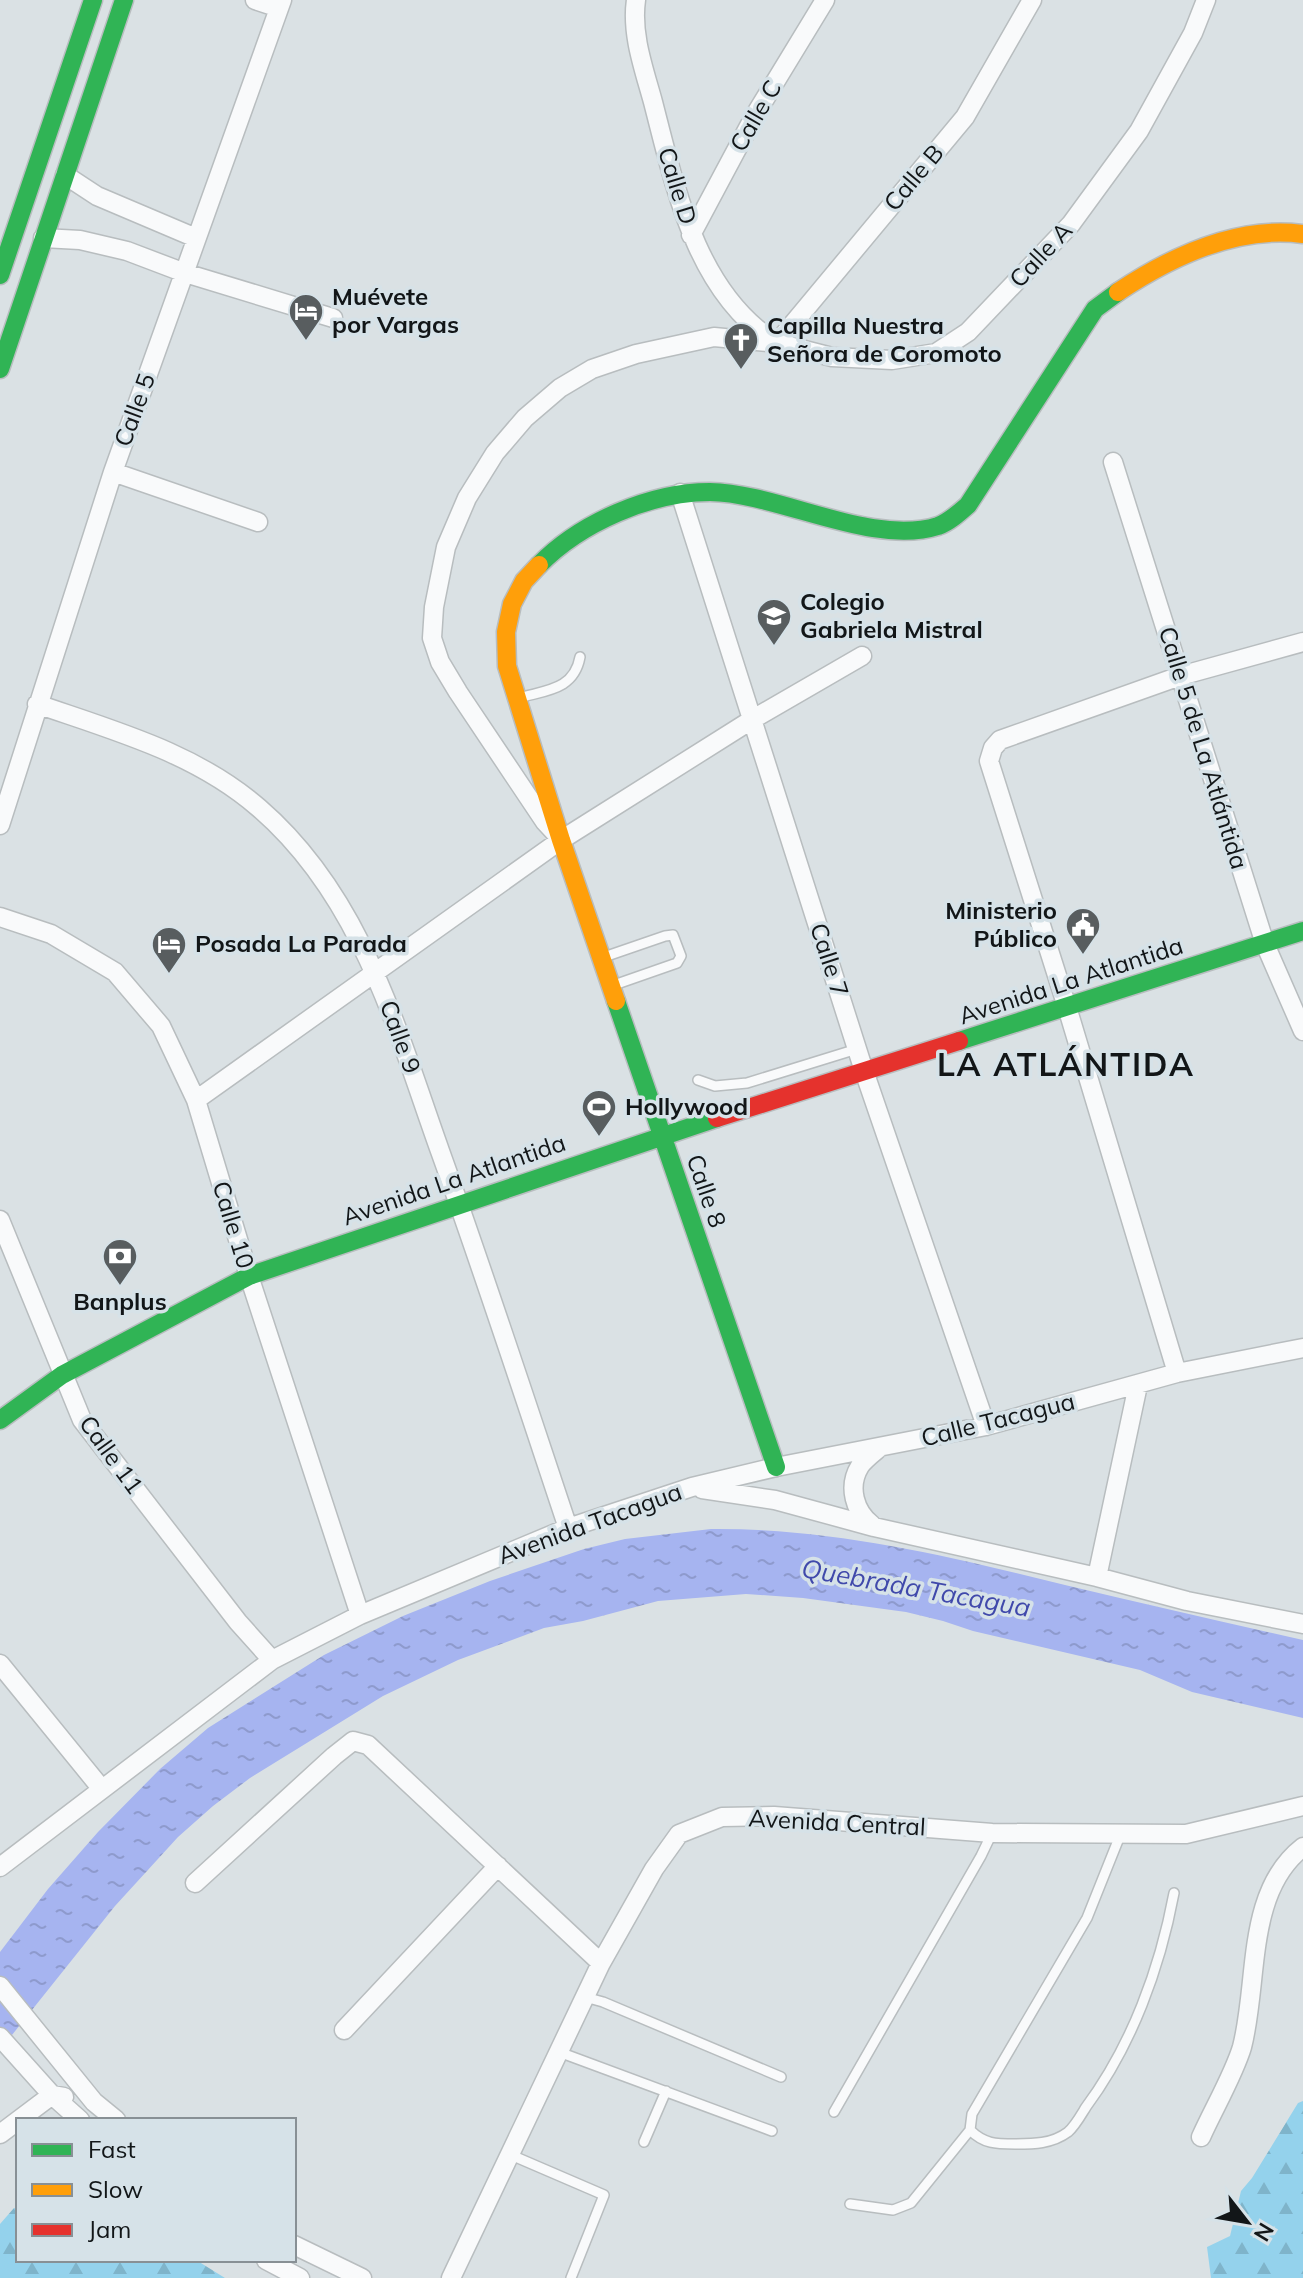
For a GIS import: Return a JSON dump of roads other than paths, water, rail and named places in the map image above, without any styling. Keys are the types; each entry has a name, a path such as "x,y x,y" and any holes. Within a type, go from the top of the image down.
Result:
{"street":[{"path":"0,275 93,0"},
{"path":"0,369 124,0"},
{"path":"255,0 281,4"},
{"name":"Calle D","path":"636,0 637,41 691,235 733,307 756,329 777,343"},
{"name":"Calle C","path":"691,235 755,115 825,0"},
{"name":"Calle B","path":"777,343 965,117 1032,0"},
{"name":"Calle A","path":"777,343 832,357 892,360 936,353 968,332 1071,224 1139,131 1193,33 1206,0"},
{"name":"Calle 5","path":"0,825 113,472 281,4"},
{"path":"65,175 97,196 196,238"},
{"path":"680,493 713,492 756,499 880,528 936,527 951,520 968,505 1095,309 1104,301 1155,272 1229,239 1261,232 1303,234"},
{"path":"43,238 80,240 127,251 185,273 333,318"},
{"path":"561,840 545,822 440,662 432,638 434,607 446,547 467,498 495,453 525,418 560,388 592,369 636,354 714,337 777,343"},
{"name":"Calle 5 de La Atlántida","path":"1113,462 1265,944 1303,1031"},
{"path":"113,472 258,522"},
{"name":"Calle 8","path":"680,493 589,527 562,544 521,583 509,611 505,649 516,699 556,815 561,840 776,1467"},
{"name":"Calle 7","path":"680,493 864,1071 986,1426"},
{"path":"1177,1373 989,761 993,748 1000,740 1180,676 1303,642"},
{"path":"196,1100 561,840 753,719 862,656"},
{"name":"Calle 9","path":"37,704 138,738 206,769 258,807 295,842 344,911 376,971 459,1203 568,1528"},
{"name":"Calle 10","path":"0,917 51,934 115,972 161,1026 196,1100 249,1276 360,1615"},
{"name":"Avenida La Atlantida","path":"3,1418 62,1375 249,1276 662,1135 1303,931"},
{"name":"Calle 11","path":"0,1220 82,1420 238,1622 272,1660"},
{"name":"Calle Tacagua","path":"692,1487 776,1467 986,1426 1177,1373 1303,1348"},
{"path":"1097,1577 1138,1385"},
{"path":"874,1527 861,1516 855,1503 854,1485 860,1467 879,1448"},
{"name":"Avenida Tacagua","path":"0,1867 272,1660 360,1615 568,1528 692,1487 775,1500 874,1527 1097,1577 1187,1601 1303,1624"},
{"path":"0,1664 101,1788"},
{"path":"195,1883 353,1741 368,1745 601,1963"},
{"name":"Avenida Central","path":"451,2278 601,1963 654,1869 679,1834 722,1817 774,1816 992,1833 1186,1834 1303,1806"},
{"path":"1201,2137 1242,2048 1262,1919 1277,1873 1290,1856 1303,1847"},
{"path":"344,2030 498,1866"},
{"path":"0,1986 94,2102 114,2118"},
{"path":"0,2037 52,2095 78,2118"},
{"path":"20,2060 44,2042"},
{"path":"21,2118 52,2095 94,2102"},
{"path":"296,2246 362,2278"},
{"path":"270,2262 300,2278"}],"lane":[{"path":"516,699 569,682 578,671 580,657"},
{"path":"601,957 665,936 673,935 676,940 681,956 677,963 611,986"},
{"path":"698,1080 715,1086 747,1083 857,1049"},
{"path":"834,2112 992,1833"},
{"path":"850,2204 893,2210 911,2203 970,2130 972,2114 1087,1918 1121,1833"},
{"path":"970,2130 981,2141 1001,2144 1043,2143 1069,2132 1103,2084 1147,1994 1167,1935 1174,1893"},
{"path":"585,1997 781,2077"},
{"path":"559,2052 772,2131"},
{"path":"644,2142 666,2091"},
{"path":"511,2155 604,2195 571,2278"}],"water":[{"name":"Quebrada Tacagua","path":"711,1529 801,1533 890,1546 1303,1640 1303,1718 1192,1692 1140,1670 906,1612 803,1598 746,1594 658,1601 544,1628 458,1660 383,1696 250,1778 213,1806 178,1837 115,1906 0,2050 0,1952 48,1889 98,1832 160,1769 208,1728 324,1655 403,1616 490,1581 584,1549 625,1539"}],"place":[{"name":"Muévete por Vargas","path":"306,342"},
{"name":"Capilla Nuestra Señora de Coromoto","path":"741,371"},
{"name":"Colegio Gabriela Mistral","path":"774,647"},
{"name":"Ministerio Público","path":"1083,956"},
{"name":"Posada La Parada","path":"169,975"},
{"name":"Hollywood","path":"599,1138"},
{"name":"Banplus","path":"120,1287"}],"district":[{"name":"LA ATLÁNTIDA","path":"1066,1065"}]}
